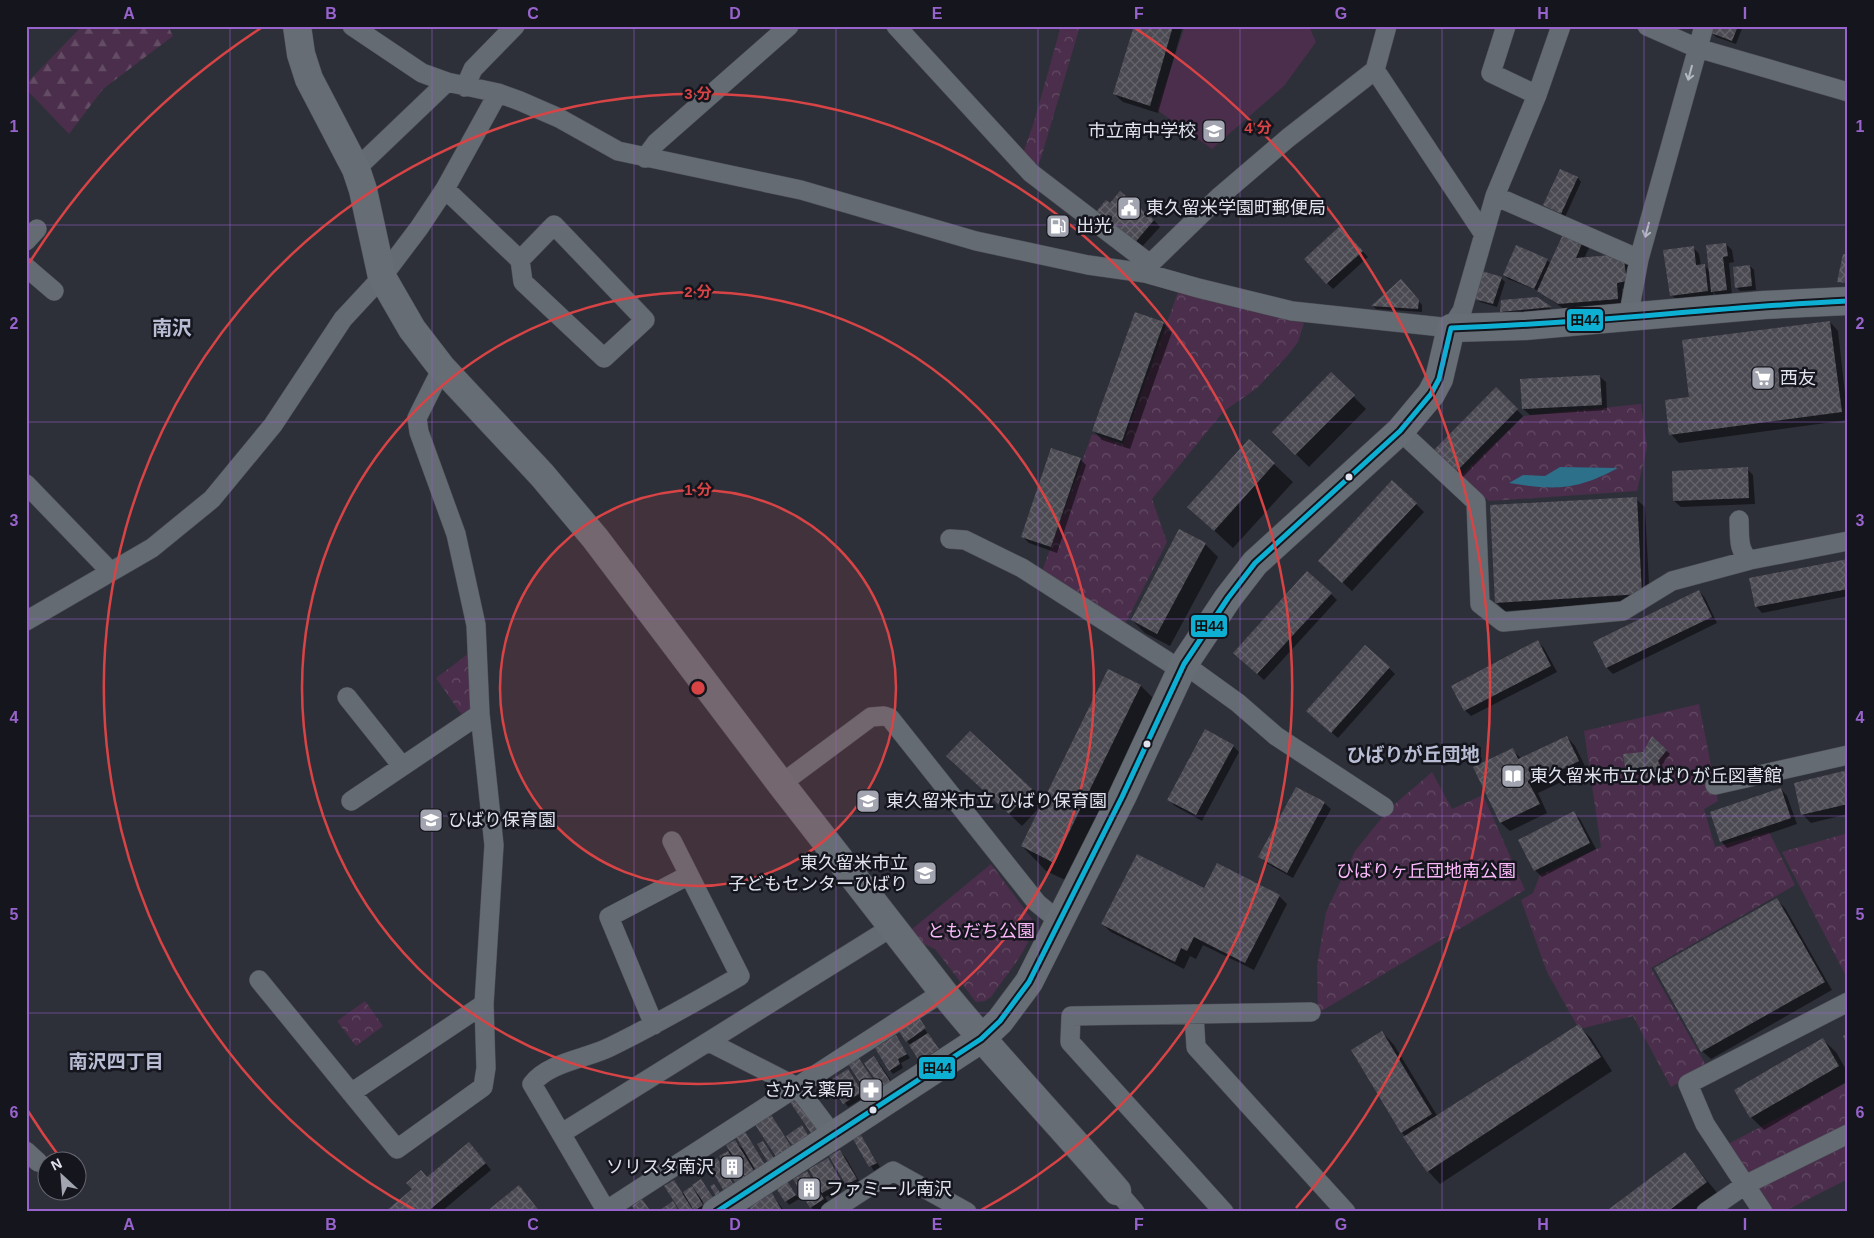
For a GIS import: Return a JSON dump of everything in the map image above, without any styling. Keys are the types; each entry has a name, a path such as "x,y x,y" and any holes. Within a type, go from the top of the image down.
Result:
{"street":[{"path":"297,26 301,54 309,79 356,169 363,190 382,278 412,328 442,368 572,509 892,927 981,1039 1135,1212"},
{"path":"352,26 422,73 456,85 498,93 559,118 618,151 801,190 976,241 1088,265 1147,268 1218,197 1288,138 1375,70 1387,26"},
{"path":"356,169 456,85 515,26"},
{"path":"645,158 656,143 789,26"},
{"path":"896,26 1032,173 1147,268 1198,288 1292,311 1451,328 1509,327 1764,305 1848,301"},
{"path":"1506,26 1491,73 1537,95"},
{"path":"733,1207 833,1136 981,1039 1000,1021 1020,996 1122,797 1183,667 1228,598 1255,563 1400,431 1431,394 1439,379 1451,328 1462,311 1495,196 1537,95 1561,26"},
{"path":"1647,26 1697,48 1848,92"},
{"path":"1628,318 1639,258 1704,26"},
{"path":"1375,70 1483,233"},
{"path":"26,621 152,548 212,499 273,425 343,319 382,278 445,189 498,93"},
{"path":"445,189 520,260 523,282 604,358 645,320 554,225 520,260"},
{"path":"1495,196 1639,258"},
{"path":"26,267 54,291"},
{"path":"259,980 397,1150 483,1087 486,1068 484,1004 494,845 480,714 476,625 473,603 456,534 419,432 417,418 442,368"},
{"path":"1400,431 1476,502 1480,604 1503,622 1623,611 1672,581 1750,560 1848,542"},
{"path":"26,484 110,571"},
{"path":"1739,520 1741,549 1744,556 1750,560"},
{"path":"950,539 965,540 1022,568 1183,667 1238,703 1276,736 1384,807"},
{"path":"347,697 402,766"},
{"path":"351,801 480,714"},
{"path":"782,784 871,717 884,716 890,718 1032,897 1059,921"},
{"path":"1715,785 1848,755"},
{"path":"672,840 740,976 654,1025 607,1049 540,1074 532,1084 607,1211 943,992"},
{"path":"654,1025 609,916 689,875"},
{"path":"562,1133 892,927"},
{"path":"1763,1212 1705,1124 1688,1084 1848,1002"},
{"path":"351,1093 484,1004"},
{"path":"1224,1212 1070,1042 1071,1016 1311,1012"},
{"path":"1194,1014 1196,1047 1346,1212"},
{"path":"709,1042 797,1087 833,1136"},
{"path":"1706,1212 1745,1186 1848,1134"},
{"path":"830,1212 893,1171 967,1212"}],"green space":[{"path":"82,26 168,26 173,36 103,89 69,134 26,89 26,84"},
{"path":"1061,26 1080,26 1041,158 1034,173 1021,159 1034,122"},
{"path":"1185,26 1309,26 1316,42 1284,86 1212,149 1157,110"},
{"path":"1178,292 1304,323 1298,342 1289,354 1257,388 1223,412 1152,499 1167,542 1123,628 1041,574 1092,434 1123,444"},
{"path":"1641,404 1647,447 1637,491 1489,501 1460,476 1524,416"},
{"path":"468,654 473,712 464,718 436,678"},
{"path":"1699,704 1718,801 1704,809 1715,847 1769,832 1795,885 1651,968 1707,1067 1671,1087 1633,1016 1579,1029 1547,972 1521,900 1533,893 1540,875 1601,847 1584,731"},
{"name":"ひばりヶ丘団地南公園","path":"1432,772 1452,809 1483,795 1525,890 1318,1013 1317,966 1326,912 1355,851 1389,809"},
{"path":"1848,833 1848,980 1782,852"},
{"name":"ともだち公園","path":"991,864 1034,922 1028,942 1011,970 991,997 985,1001 976,1002 935,949 905,935"},
{"path":"365,1001 383,1026 356,1046 337,1021"},
{"path":"1848,1082 1848,1179 1783,1212 1771,1212 1726,1145"}],"water":[{"path":"1560,467 1618,468 1603,476 1565,487 1540,487 1509,483 1523,475 1545,476"}],"building":[{"path":"1134,26 1173,26 1150,106 1113,94"},
{"path":"1714,26 1738,26 1732,41 1711,33"},
{"path":"1560,169 1578,177 1561,214 1543,205"},
{"path":"1120,191 1154,220 1133,245 1095,213 1106,200 1110,203"},
{"path":"1340,226 1363,251 1326,284 1304,259"},
{"path":"1565,230 1584,239 1576,258 1623,254 1627,281 1617,283 1618,299 1558,304 1537,291"},
{"path":"1726,243 1728,256 1723,257 1727,290 1711,292 1706,245"},
{"path":"1516,245 1548,259 1534,289 1503,275"},
{"path":"1694,246 1696,265 1705,264 1708,291 1670,296 1663,250"},
{"path":"1843,254 1848,255 1848,283 1837,282"},
{"path":"1750,265 1752,286 1735,288 1733,267"},
{"path":"1482,271 1502,277 1493,304 1474,299"},
{"path":"1401,279 1419,300 1418,309 1371,306"},
{"path":"1537,297 1552,307 1500,312 1501,300"},
{"path":"1135,312 1164,322 1122,441 1092,431"},
{"path":"1830,321 1842,412 1669,435 1665,400 1689,397 1682,340"},
{"path":"1331,372 1355,395 1295,455 1272,432"},
{"path":"1600,375 1602,405 1522,409 1520,379"},
{"path":"1496,387 1518,409 1454,474 1432,452"},
{"path":"1249,439 1275,463 1214,531 1187,507"},
{"path":"1051,448 1081,458 1051,547 1021,537"},
{"path":"1748,467 1749,498 1673,501 1672,471"},
{"path":"1392,480 1417,503 1342,583 1318,561"},
{"path":"1637,497 1642,594 1495,603 1490,505"},
{"path":"1179,529 1206,543 1157,634 1131,620"},
{"path":"1848,559 1848,589 1755,607 1749,578"},
{"path":"1307,571 1332,593 1257,674 1233,653"},
{"path":"1699,590 1712,617 1606,668 1593,642"},
{"path":"1538,640 1551,666 1464,711 1451,686"},
{"path":"1365,645 1390,667 1331,733 1306,711"},
{"path":"1108,669 1141,685 1054,863 1021,846"},
{"path":"1205,729 1234,745 1196,815 1167,800"},
{"path":"970,731 1032,789 1009,814 946,756"},
{"name":"東久留米市立ひばりが丘図書館","path":"1567,736 1579,761 1530,785 1540,804 1500,823 1473,767 1513,748 1518,759"},
{"path":"1652,736 1667,750 1658,761 1665,775 1649,783 1642,770 1626,772 1623,754 1643,752"},
{"path":"1848,770 1848,804 1801,815 1794,783"},
{"path":"1296,787 1325,802 1287,873 1258,857"},
{"path":"1781,788 1791,818 1720,842 1710,812"},
{"path":"1574,811 1590,843 1534,871 1518,840"},
{"path":"1137,854 1204,888 1217,863 1280,895 1245,963 1194,937 1187,951 1181,948 1175,962 1101,924"},
{"path":"1777,898 1825,982 1701,1052 1654,968"},
{"path":"918,1016 926,1028 906,1042 898,1030"},
{"path":"1579,1024 1601,1057 1427,1172 1403,1137"},
{"path":"1382,1031 1432,1114 1401,1133 1351,1050"},
{"path":"928,1033 939,1049 920,1062 909,1045"},
{"path":"1848,1034 1848,1046 1843,1036"},
{"path":"896,1035 907,1054 898,1059 900,1064 889,1071 875,1048"},
{"path":"1823,1038 1839,1066 1750,1118 1734,1090"},
{"path":"874,1056 890,1081 881,1088 864,1063"},
{"path":"858,1057 879,1089 869,1096 848,1064"},
{"path":"848,1069 862,1092 843,1104 829,1081"},
{"path":"796,1098 819,1132 813,1136 790,1102"},
{"path":"770,1113 792,1148 777,1158 754,1123"},
{"path":"802,1125 809,1137 792,1145 786,1136"},
{"path":"744,1130 766,1166 756,1171 735,1135"},
{"path":"861,1135 877,1163 869,1167 853,1139"},
{"path":"735,1140 755,1172 746,1178 726,1145"},
{"path":"763,1141 775,1160 769,1164 757,1144"},
{"path":"469,1142 486,1163 427,1212 385,1212 412,1189 406,1183 421,1170 427,1177"},
{"path":"840,1150 857,1179 846,1185 829,1156"},
{"name":"ソリスタ南沢","path":"728,1151 745,1178 736,1184 719,1156"},
{"path":"1685,1152 1707,1182 1667,1212 1605,1212"},
{"path":"717,1158 734,1185 724,1191 708,1164"},
{"path":"828,1158 842,1182 822,1193 809,1169"},
{"name":"ファミール南沢","path":"807,1171 824,1199 810,1208 793,1179"},
{"path":"701,1179 714,1199 705,1205 692,1185"},
{"path":"674,1180 694,1212 681,1212 664,1186"},
{"path":"787,1181 796,1195 785,1202 776,1188"},
{"path":"714,1184 721,1194 716,1196 710,1186"},
{"path":"519,1185 540,1212 486,1212"},
{"path":"692,1186 703,1205 694,1211 683,1192"},
{"path":"772,1193 783,1212 752,1212 749,1207"},
{"path":"642,1199 651,1212 636,1212 632,1206"},
{"path":"673,1201 679,1212 657,1212"}],"transit line":[{"name":"田44","path":"716,1212 981,1039 1000,1021 1029,982 1122,797 1184,664 1228,598 1255,563 1400,431 1431,394 1439,379 1451,328 1550,323 1848,301"}],"place":[{"name":"市立南中学校","path":"1214,131"},
{"name":"東久留米学園町郵便局","path":"1129,208"},
{"name":"出光","path":"1058,226"},
{"name":"西友","path":"1763,378"},
{"name":"東久留米市立ひばりが丘図書館","path":"1513,776"},
{"name":"東久留米市立 ひばり保育園","path":"868,801"},
{"name":"ひばり保育園","path":"431,820"},
{"name":"東久留米市立 子どもセンターひばり","path":"925,873"},
{"name":"さかえ薬局","path":"871,1090"},
{"name":"ソリスタ南沢","path":"732,1167"},
{"name":"ファミール南沢","path":"809,1189"}],"district":[{"name":"南沢","path":"172,328"},
{"name":"ひばりが丘団地","path":"1413,754"},
{"name":"南沢四丁目","path":"116,1061"}]}
